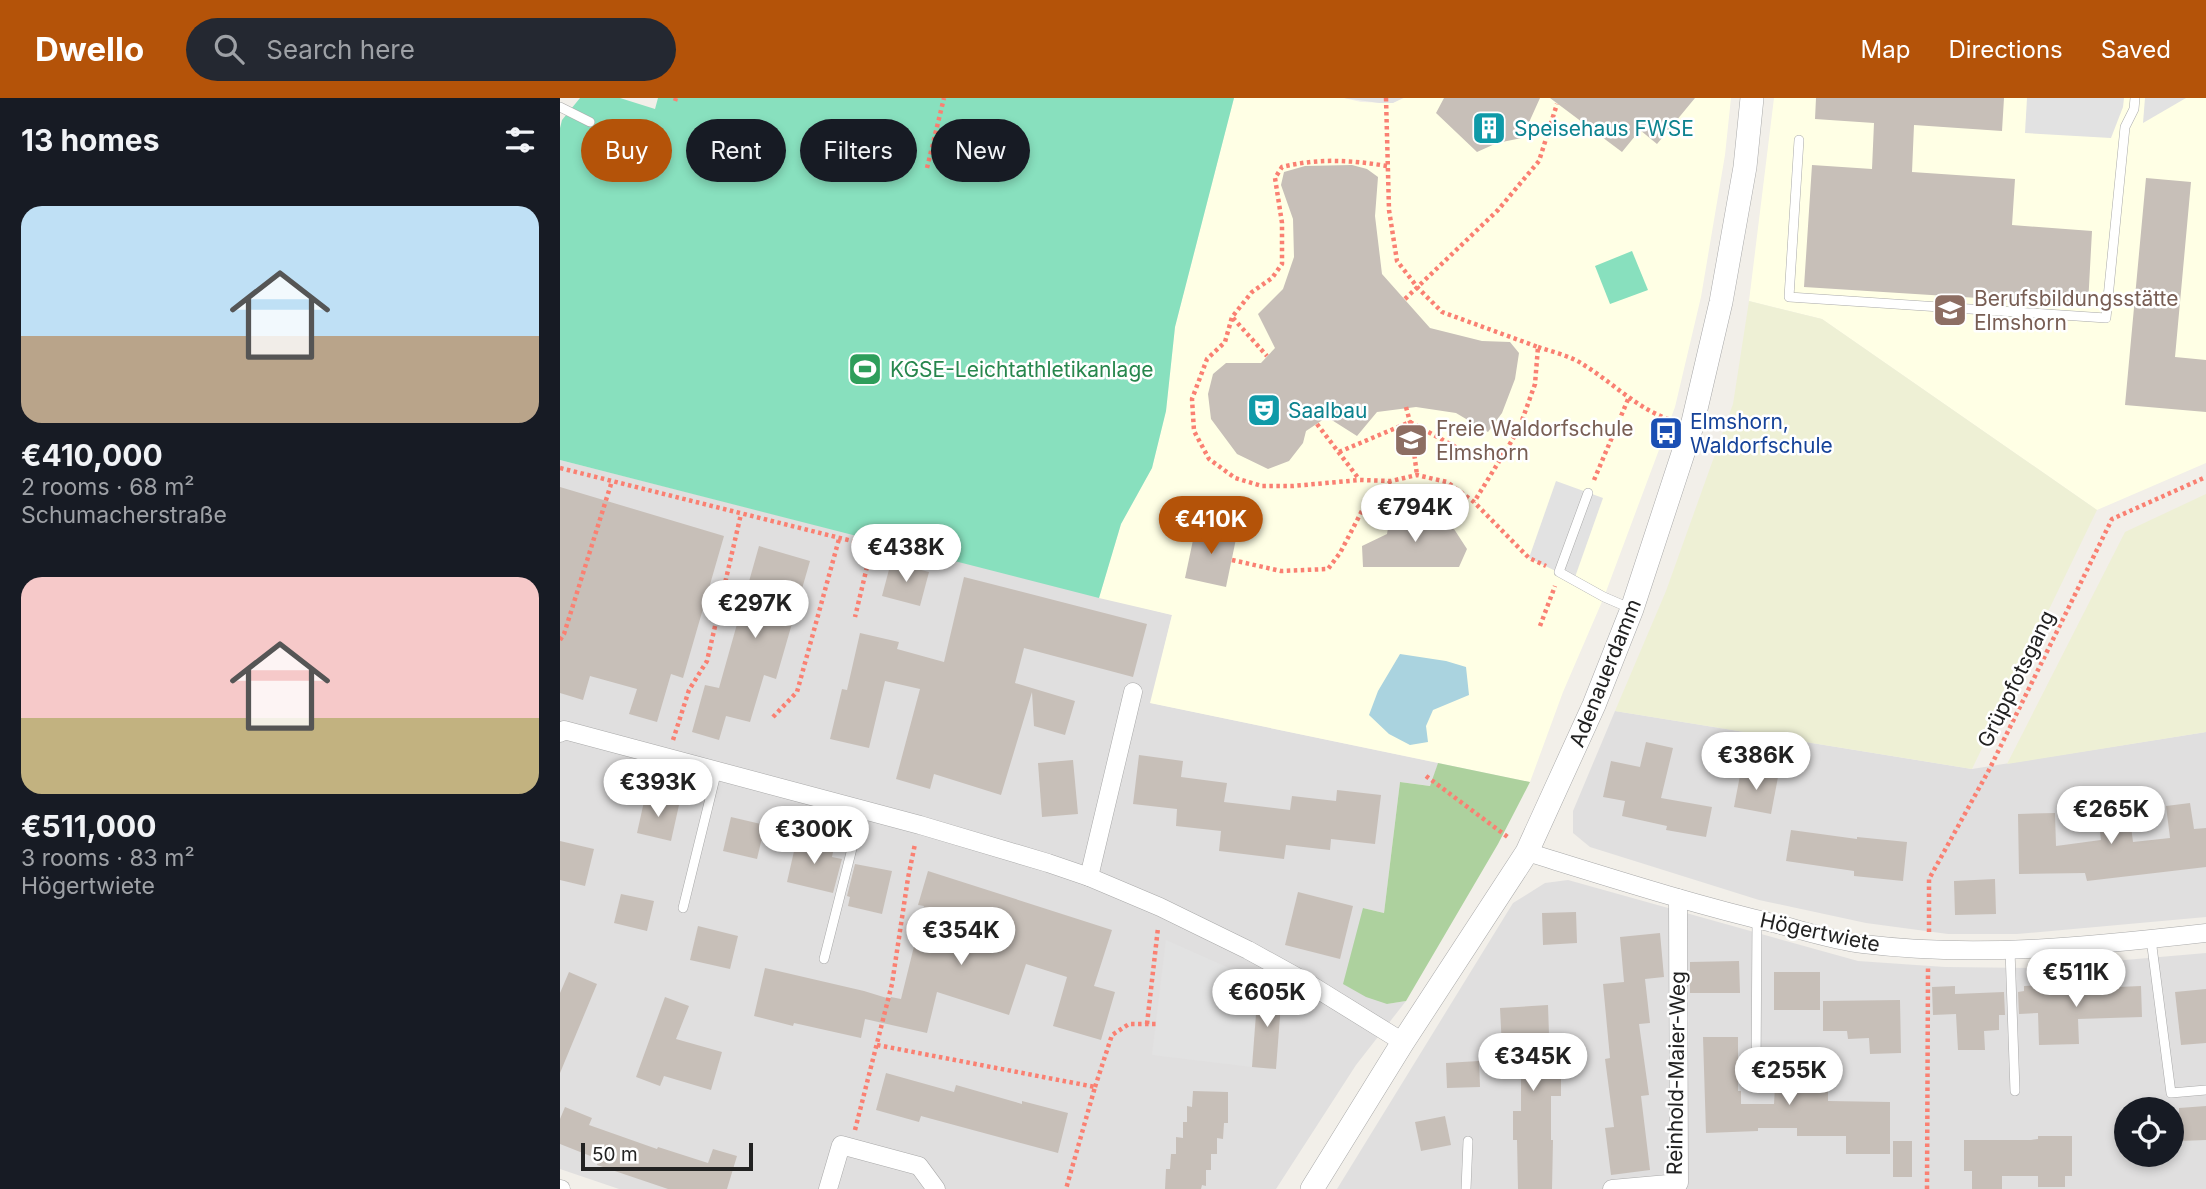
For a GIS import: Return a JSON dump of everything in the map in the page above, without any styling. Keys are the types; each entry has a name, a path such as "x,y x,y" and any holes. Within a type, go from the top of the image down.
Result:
{"street":[{"name":"Adenauerdamm","path":"1312,1189 1403,1042 1527,852 1594,705 1632,610 1692,426 1721,302 1745,167 1752,98"},
{"path":"1089,877 1133,692"},
{"path":"560,733 564,730 862,809 1089,877 1160,907 1282,968 1403,1042"},
{"name":"Högertwiete","path":"1527,852 1678,898 1860,944 1928,950 2010,950 2206,933"},
{"name":"Reinhold-Maier-Weg","path":"1612,1189 1679,1183 1678,898"},
{"path":"828,1189 841,1146 919,1167 936,1189"}],"lane":[{"path":"1799,140 1789,297 2106,318 2125,127 2134,109 2135,98"},
{"path":"560,107 584,119"},
{"path":"1588,493 1559,572 1632,610"},
{"path":"683,908 717,770"},
{"path":"824,959 862,809"},
{"path":"1756,919 1756,1073"},
{"path":"2151,939 2171,1093 2206,1090"},
{"path":"2010,950 2015,1091"},
{"path":"1466,1189 1468,1141"}],"path":[{"path":"926,168 944,98"},
{"path":"1386,98 1389,210 1397,261 1418,288 1442,312 1582,363 1662,417 1692,426"},
{"path":"1405,299 1499,210 1539,161 1557,104"},
{"path":"1387,166 1321,160 1282,167 1275,178 1282,223 1282,264 1272,278 1252,292 1232,317 1225,342 1207,359 1192,399 1194,431 1209,459 1235,478 1262,486 1360,480 1391,481 1417,475 1447,482 1474,502 1529,558 1559,572 1540,626"},
{"path":"1232,317 1267,356"},
{"path":"1474,502 1519,429 1535,384 1538,347"},
{"path":"1588,493 1629,397"},
{"path":"1406,407 1417,475"},
{"path":"1410,422 1462,451 1503,455"},
{"path":"1339,452 1410,422"},
{"path":"1317,424 1360,480"},
{"path":"560,468 872,547 855,617"},
{"name":"Grüppfotsgang","path":"1927,1189 1929,879 1989,770 2112,519 2206,477"},
{"path":"560,640 612,481"},
{"path":"1232,560 1280,571 1328,569 1340,553 1364,507 1391,481"},
{"path":"668,757 689,690 707,661 741,514"},
{"path":"773,717 797,692 839,539"},
{"path":"1426,776 1527,852"},
{"path":"841,1146 853,1135 892,984 919,825"},
{"path":"1147,1024 1160,907"},
{"path":"1066,1189 1112,1035 1129,1024 1157,1024"},
{"path":"877,1045 1095,1087"}],"shaded area":[{"name":"Freie Waldorfschule Elmshorn","path":"1234,98 1344,98 1361,102 1392,103 1404,98 1731,98 1725,155 1701,297 1675,407 1604,597 1563,692 1530,782 1150,703 1172,615 1099,598 1121,524 1152,468 1166,411 1175,327"},
{"path":"1344,98 1403,98 1393,103 1379,103"},
{"name":"Berufsbildungsstätte Elmshorn","path":"1774,98 2206,98 2206,463 2097,510 1822,319 1749,301"},
{"path":"2027,98 2124,98 2111,138 2025,133"},
{"path":"2145,98 2186,98 2143,123"},
{"path":"1749,301 1822,319 2097,510 1972,769 1615,711 1666,591 1733,404"},
{"path":"560,460 1172,615 1151,703 1438,763 1431,786 1400,782 1384,913 1363,908 1387,1004 1406,1001 1356,1065 1276,1189 619,1189 560,1169"},
{"path":"1556,481 1603,498 1574,580 1529,558"},
{"path":"2206,494 2206,732 2007,764 2125,532"},
{"path":"1615,711 1972,769 2206,732 2206,917 2017,934 1948,934 1866,923 1759,900 1590,847 1573,833 1573,811"},
{"path":"1568,880 1858,961 1945,967 2032,968 2206,953 2206,1189 1337,1189 1513,903 1545,883"},
{"path":"1166,940 1258,981 1252,1067 1152,1055"}],"green space":[{"name":"KGSE-Leichtathletikanlage","path":"580,98 620,98 655,109 658,98 1234,98 1175,327 1166,411 1152,468 1121,524 1099,598 560,460 562,120"},
{"path":"1632,251 1648,290 1610,304 1595,266"},
{"path":"1438,763 1530,782 1498,844 1406,1001 1387,1004 1366,997 1343,984 1363,908 1384,913 1400,782 1430,786"}],"water":[{"path":"1400,654 1466,667 1469,695 1433,710 1426,726 1428,742 1410,745 1389,734 1369,715 1378,691"}],"building":[{"name":"Speisehaus FWSE","path":"1444,98 1540,98 1522,138 1497,143 1477,152 1436,113"},
{"path":"1550,98 1695,98 1657,144 1640,130 1622,152"},
{"path":"1816,98 2004,98 2002,131 1914,125 1912,172 2015,179 2012,225 2092,231 2088,305 1804,287 1812,165 1872,169 1874,123 1815,119"},
{"path":"1352,165 1367,169 1378,177 1375,216 1382,274 1430,328 1482,341 1510,342 1519,353 1515,379 1502,413 1488,432 1456,413 1416,407 1377,412 1357,436 1327,417 1306,431 1303,443 1289,461 1268,469 1237,454 1211,419 1208,394 1213,374 1226,363 1261,363 1275,348 1258,314 1283,289 1294,257 1293,219 1281,185 1284,172 1305,166"},
{"path":"2146,178 2191,182 2175,357 2206,360 2206,412 2125,405"},
{"path":"560,487 724,536 683,678 671,674 657,722 629,714 637,689 590,676 583,700 560,693"},
{"path":"1391,510 1429,511 1439,528 1454,529 1467,549 1459,567 1363,567 1362,546 1387,534"},
{"path":"1196,526 1237,534 1226,587 1185,578"},
{"path":"759,546 810,561 776,679 764,675 750,722 726,716 719,740 692,732 705,685 719,688"},
{"path":"891,562 929,572 920,606 882,596"},
{"path":"964,577 1147,624 1133,677 1024,648 1015,683 1075,701 1065,735 1034,726 1032,692 1001,795 934,774 930,789 896,779 920,689 885,681 869,748 830,739 842,689 847,690 860,633 899,642 897,649 944,662"},
{"path":"1646,742 1673,748 1661,798 1712,807 1706,837 1666,830 1667,826 1622,816 1625,801 1603,797 1611,761 1640,767"},
{"path":"1139,755 1183,761 1181,777 1227,783 1224,802 1290,810 1292,796 1336,801 1337,790 1381,795 1375,844 1331,839 1330,850 1286,845 1284,859 1219,851 1221,831 1176,826 1177,809 1133,804"},
{"path":"1073,760 1078,814 1042,817 1038,763"},
{"path":"1741,770 1778,777 1771,814 1734,807"},
{"path":"645,797 679,805 671,841 637,833"},
{"path":"2128,803 2133,842 2170,838 2166,806 2190,803 2194,829 2206,828 2206,867 2087,881 2085,873 2019,874 2018,814 2055,813 2056,846 2101,840 2097,807"},
{"path":"731,817 765,825 757,859 723,851"},
{"path":"1791,830 1857,839 1907,842 1903,881 1854,876 1854,871 1786,861"},
{"path":"797,838 834,847 832,857 842,859 833,893 787,882"},
{"path":"560,841 594,849 585,886 560,880"},
{"path":"855,864 892,871 882,914 848,906 850,897 847,896"},
{"path":"928,871 1112,930 1094,986 1115,992 1101,1040 1053,1026 1067,977 1026,964 1009,1015 937,992 927,1033 865,1019 861,1038 754,1016 765,968 890,999 901,999 924,906 918,905"},
{"path":"1995,879 1996,914 1955,915 1954,881"},
{"path":"1298,892 1353,906 1340,959 1285,945"},
{"path":"621,894 654,901 647,931 614,923"},
{"path":"1576,912 1577,943 1543,945 1542,913"},
{"path":"698,926 738,936 730,969 690,960"},
{"path":"1660,933 1664,977 1645,979 1650,1023 1639,1024 1649,1095 1641,1096 1650,1170 1611,1175 1605,1128 1614,1127 1605,1059 1610,1058 1603,984 1624,982 1620,937"},
{"path":"1739,961 1740,993 1690,993 1690,962"},
{"path":"569,972 597,984 560,1073 560,993"},
{"path":"1774,972 1820,972 1820,1010 1774,1010"},
{"path":"2047,985 2047,990 2141,986 2142,1017 2078,1019 2079,1044 2039,1045 2038,1013 2019,1014 2018,992 2024,991 2024,986"},
{"path":"1955,986 1955,994 2004,992 2005,1015 1999,1015 1999,1030 1984,1031 1985,1050 1958,1050 1956,1014 1933,1015 1932,987"},
{"path":"1258,988 1282,990 1276,1069 1252,1067"},
{"path":"2206,989 2206,1043 2181,1045 2175,992"},
{"path":"665,997 689,1006 676,1039 722,1052 711,1090 664,1076 660,1086 636,1077"},
{"path":"1900,1000 1901,1053 1870,1054 1869,1038 1848,1039 1847,1031 1823,1031 1823,1001"},
{"path":"1548,1005 1550,1064 1561,1064 1561,1096 1551,1096 1552,1189 1518,1189 1517,1140 1513,1140 1513,1111 1521,1111 1521,1047 1502,1048 1500,1008"},
{"path":"1703,1037 1738,1037 1738,1091 1741,1091 1741,1104 1774,1104 1775,1086 1828,1086 1828,1101 1890,1102 1890,1154 1846,1154 1846,1136 1797,1136 1797,1128 1758,1128 1758,1131 1706,1133"},
{"path":"1479,1061 1480,1087 1447,1088 1446,1063"},
{"path":"886,1073 954,1092 956,1085 1022,1104 1022,1101 1068,1113 1058,1153 921,1116 919,1122 876,1110"},
{"path":"1193,1091 1228,1092 1228,1123 1224,1123 1223,1139 1217,1138 1217,1154 1211,1154 1211,1170 1206,1170 1206,1186 1202,1185 1201,1189 1165,1189 1166,1169 1170,1169 1171,1154 1176,1154 1176,1137 1183,1138 1183,1122 1187,1122 1187,1106 1192,1107"},
{"path":"2206,1106 2206,1140 2184,1141 2184,1108"},
{"path":"565,1107 592,1118 589,1125 657,1149 658,1147 708,1163 713,1149 737,1156 727,1189 668,1189 597,1165 598,1159 560,1144 560,1119"},
{"path":"1445,1116 1451,1145 1421,1151 1415,1122"},
{"path":"2038,1136 2072,1136 2072,1176 2065,1176 2065,1187 2038,1187 2038,1176 2002,1176 2002,1189 1972,1189 1972,1171 1964,1171 1964,1140 2031,1140 2038,1139"},
{"path":"1893,1141 1912,1141 1912,1177 1893,1177"}],"place":[{"name":"Speisehaus FWSE","path":"1489,128"},
{"name":"Berufsbildungsstätte Elmshorn","path":"1950,310"},
{"name":"KGSE-Leichtathletikanlage","path":"865,369"},
{"name":"Saalbau","path":"1264,410"},
{"name":"Elmshorn, Waldorfschule","path":"1666,433"},
{"name":"Freie Waldorfschule Elmshorn","path":"1411,440"}]}
